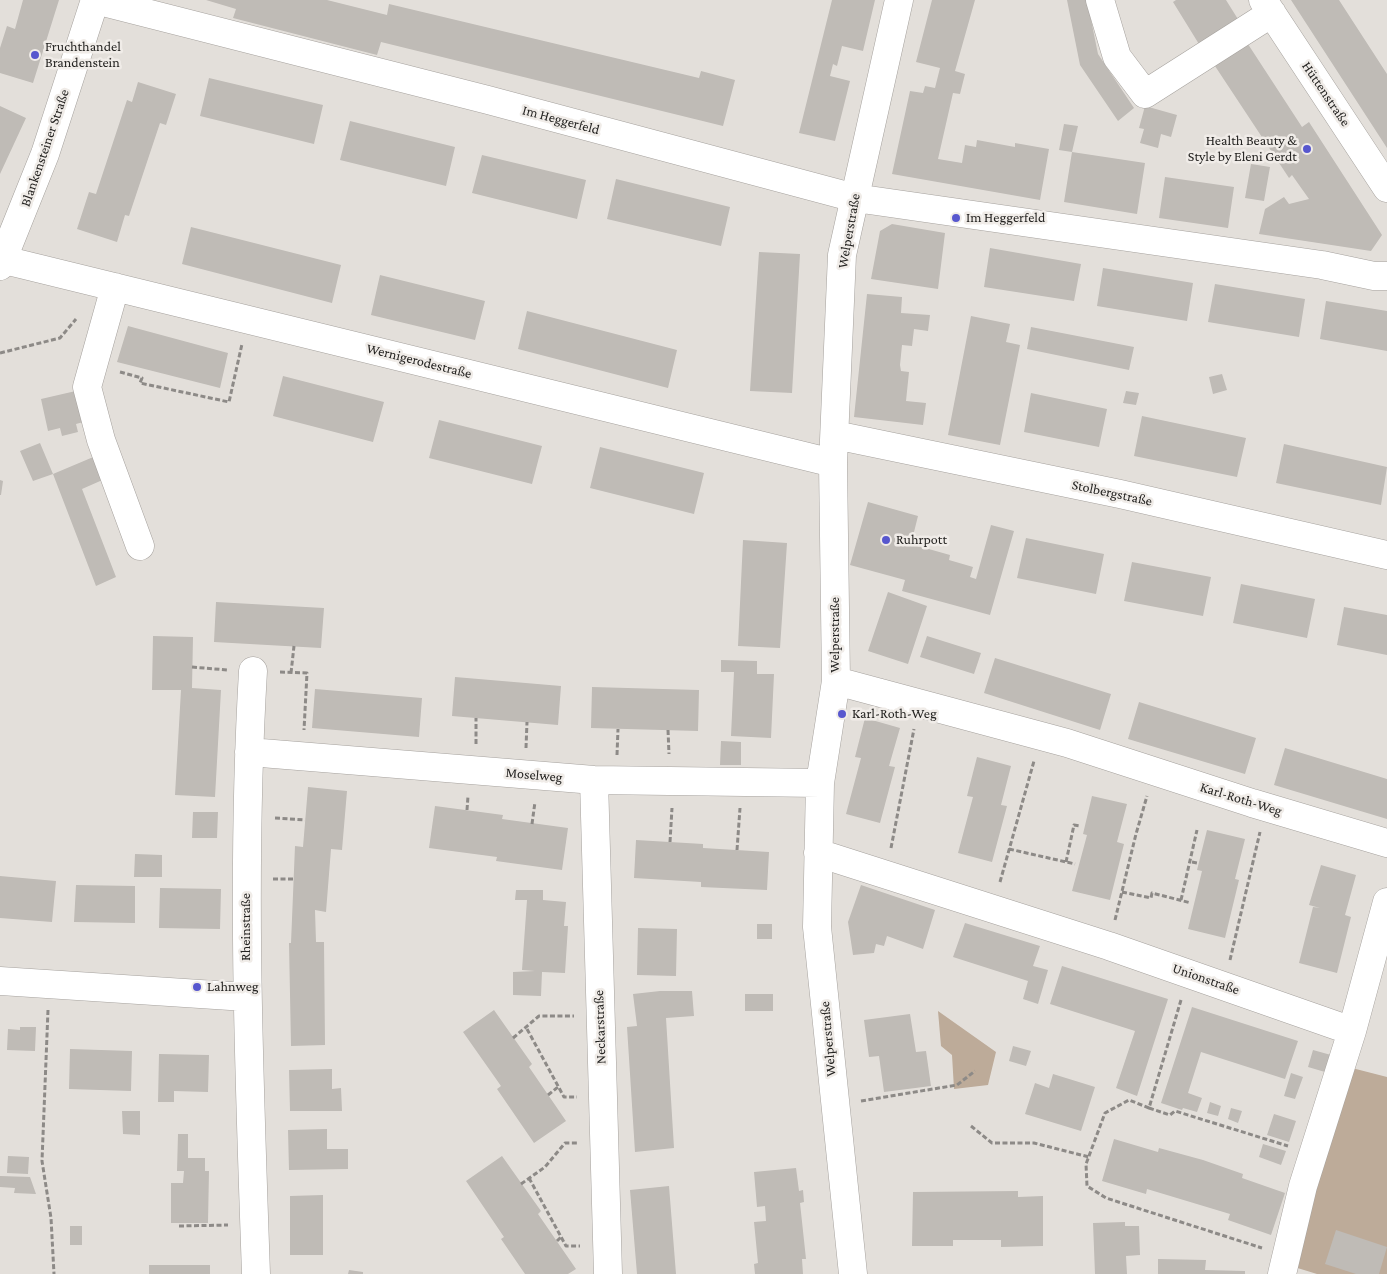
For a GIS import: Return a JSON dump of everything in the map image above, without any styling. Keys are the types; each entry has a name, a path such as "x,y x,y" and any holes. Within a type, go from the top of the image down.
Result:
{"street":[{"name":"Im Heggerfeld","path":"95,0 479,97 854,198 1322,265 1374,276 1387,276"},
{"name":"Blankensteiner Straße","path":"3,254 45,154 95,0"},
{"name":"Welperstraße","path":"853,1274 817,927 820,783 836,681 833,463 842,255 899,0"},
{"path":"1100,0 1117,57 1145,94 1267,7"},
{"name":"Hüttenstraße","path":"1267,7 1387,188"},
{"name":"Wernigerodestraße","path":"3,254 87,280 833,463"},
{"path":"115,287 87,387 101,440 140,546"},
{"name":"Stolbergstraße","path":"835,435 1120,494 1387,555"},
{"name":"Rheinstraße","path":"241,670 248,752 246,997 256,1274"},
{"name":"Karl-Roth-Weg","path":"836,681 1042,736 1387,843"},
{"name":"Moselweg","path":"248,752 594,780 820,783"},
{"name":"Neckarstraße","path":"594,780 608,1274"},
{"name":"Unionstraße","path":"818,853 1109,946 1352,1031"},
{"path":"1284,1265 1314,1154 1352,1031 1387,902"},
{"path":"0,981 246,997"}],"path":[{"path":"0,353 60,338 75,321 87,280"},
{"path":"115,371 142,378 140,384 229,402 248,319"},
{"path":"294,646 291,673 307,674 302,756"},
{"path":"192,668 241,670"},
{"path":"885,875 919,703"},
{"path":"993,909 1042,736"},
{"path":"1109,946 1136,834 1155,771"},
{"path":"670,842 673,781"},
{"path":"737,850 741,782"},
{"path":"1225,986 1266,807"},
{"path":"1066,862 1074,825 1081,826"},
{"path":"1181,900 1192,862 1195,845 1192,845 1197,830"},
{"path":"1009,849 1075,864"},
{"path":"1192,862 1197,863"},
{"path":"1122,892 1151,898 1152,893 1191,903"},
{"path":"1149,1108 1189,973"},
{"path":"50,985 44,1058 42,1161 51,1218 54,1274"},
{"path":"513,1038 539,1016 600,1016"},
{"path":"527,1028 564,1097 577,1097"},
{"path":"834,1105 957,1085 975,1071"},
{"path":"548,1095 558,1087"},
{"path":"1284,1265 1106,1198 1087,1186 1086,1164 1105,1113 1128,1100 1170,1115 1175,1112 1314,1154"},
{"path":"971,1126 992,1143 1034,1143 1089,1157"},
{"path":"522,1184 545,1167 565,1144 578,1143"},
{"path":"529,1178 566,1246 580,1246"},
{"path":"178,1226 254,1224"},
{"path":"557,1241 561,1237"}],"shaded area":[{"path":"938,1011 996,1052 988,1085 954,1089 952,1055 941,1046"},
{"path":"1352,1068 1387,1077 1387,1274 1317,1274 1291,1266"}],"building":[{"path":"23,0 59,0 33,83 0,73 0,48 7,26 15,29"},
{"path":"206,0 327,0 387,15 389,4 699,78 701,71 735,80 723,126 381,42 377,55 233,18 236,9"},
{"path":"832,0 875,0 863,51 842,46 837,66 833,64 830,76 850,81 835,141 799,133"},
{"path":"932,0 975,0 955,71 965,74 960,94 953,93 938,159 962,163 965,145 976,147 977,140 1015,147 1015,143 1049,149 1040,200 892,174 910,91 923,93 925,86 935,88 940,68 916,62"},
{"path":"1067,0 1087,0 1098,54 1134,108 1118,121 1080,65"},
{"path":"1176,0 1226,0 1241,24 1202,49 1173,2"},
{"path":"1291,0 1339,0 1387,74 1387,148"},
{"path":"1244,38 1302,127 1309,122 1382,235 1371,251 1259,234 1265,209 1284,197 1289,204 1309,199 1292,175 1289,178 1211,60"},
{"path":"209,78 323,105 314,144 200,116"},
{"path":"138,82 176,94 166,125 160,123 129,216 125,215 117,242 77,229 89,192 96,194 127,100 132,102"},
{"path":"0,106 26,118 0,174"},
{"path":"1145,106 1177,115 1171,137 1161,134 1158,148 1140,143 1144,129 1139,128"},
{"path":"350,121 455,147 446,186 340,160"},
{"path":"1064,124 1078,126 1072,152 1059,150"},
{"path":"1072,152 1145,163 1137,214 1064,202"},
{"path":"482,155 586,180 577,219 472,193"},
{"path":"1251,164 1270,167 1264,201 1245,198"},
{"path":"1165,177 1234,187 1228,228 1159,218"},
{"path":"616,179 730,207 721,246 607,219"},
{"path":"892,224 945,233 938,289 871,279 880,231"},
{"path":"191,227 341,265 332,303 182,264"},
{"path":"990,248 1081,264 1074,301 984,287"},
{"path":"759,252 800,254 792,393 750,391"},
{"path":"1103,268 1193,283 1187,321 1097,306"},
{"path":"380,275 485,301 475,340 371,315"},
{"path":"1215,284 1305,299 1299,337 1208,322"},
{"path":"867,294 902,297 901,313 930,315 928,331 914,329 912,346 902,345 900,365 901,371 909,372 906,401 926,403 923,425 854,417"},
{"path":"1326,301 1387,311 1387,351 1320,339"},
{"path":"527,311 677,350 668,388 518,349"},
{"path":"971,316 1010,324 1006,342 1020,345 1000,445 948,435"},
{"path":"128,326 228,353 220,388 117,362"},
{"path":"1031,327 1134,347 1129,370 1027,349"},
{"path":"1222,374 1227,390 1213,394 1209,377"},
{"path":"283,376 384,402 373,442 273,416"},
{"path":"80,390 87,421 76,424 78,432 62,436 60,428 48,431 41,399"},
{"path":"1126,391 1139,393 1136,405 1123,403"},
{"path":"1031,393 1107,409 1099,447 1024,432"},
{"path":"1142,416 1246,438 1237,477 1134,456"},
{"path":"439,420 542,446 532,484 429,458"},
{"path":"40,443 53,474 33,481 20,451"},
{"path":"1284,444 1387,467 1381,505 1276,483"},
{"path":"600,447 704,473 694,514 590,488"},
{"path":"98,455 107,478 82,489 116,577 96,586 53,474"},
{"path":"0,480 3,481 1,495 0,495"},
{"path":"868,502 918,516 911,544 950,555 949,560 973,567 970,577 976,579 991,525 1014,531 990,615 902,591 905,580 850,565"},
{"path":"1026,538 1104,554 1096,594 1017,578"},
{"path":"743,540 787,543 780,648 738,646"},
{"path":"1132,562 1211,577 1203,616 1124,601"},
{"path":"1241,584 1315,599 1307,638 1233,623"},
{"path":"888,592 927,606 908,664 868,651"},
{"path":"216,602 324,608 321,648 214,642"},
{"path":"1344,607 1387,615 1387,655 1337,645"},
{"path":"153,636 193,637 192,688 221,690 215,797 175,795 181,690 152,690"},
{"path":"927,636 981,653 974,674 920,657"},
{"path":"995,658 1111,694 1100,730 984,693"},
{"path":"721,660 757,661 757,674 774,674 771,738 731,736 734,672 721,672"},
{"path":"455,677 561,686 558,725 452,716"},
{"path":"592,687 699,690 698,731 591,728"},
{"path":"315,689 422,698 419,737 312,728"},
{"path":"1139,702 1256,738 1245,774 1128,739"},
{"path":"865,718 900,728 889,766 895,767 880,823 846,814 861,758 855,757"},
{"path":"721,741 741,742 741,765 720,765"},
{"path":"1285,748 1387,779 1387,819 1274,785"},
{"path":"977,757 1011,766 1001,805 1007,806 992,862 958,853 973,797 967,796"},
{"path":"308,787 347,791 342,850 331,849 326,912 315,910 316,942 324,942 325,1045 291,1046 289,943 291,943 295,846 303,847"},
{"path":"1092,796 1127,804 1117,842 1124,844 1110,900 1072,891 1087,835 1083,834"},
{"path":"435,806 503,815 502,819 568,828 562,870 496,861 497,857 429,848"},
{"path":"193,812 218,812 217,838 192,838"},
{"path":"1207,830 1245,839 1235,879 1239,880 1225,938 1188,929 1202,871 1197,870"},
{"path":"636,840 703,844 703,848 769,852 767,890 701,887 701,882 634,878"},
{"path":"135,854 162,855 162,877 134,877"},
{"path":"1321,865 1356,875 1345,915 1351,917 1337,973 1299,963 1313,907 1320,908 1309,905"},
{"path":"0,876 56,881 52,922 0,918"},
{"path":"76,885 135,886 135,923 74,922"},
{"path":"861,885 935,910 923,949 887,936 884,946 876,944 874,953 853,955 848,922"},
{"path":"160,888 221,889 220,929 159,928"},
{"path":"516,890 543,890 543,900 566,902 564,926 568,926 565,973 542,972 541,996 513,995 513,972 535,971 522,970 527,900 515,900"},
{"path":"965,923 1040,946 1033,966 1048,970 1038,1004 1023,999 1028,981 953,957"},
{"path":"757,924 772,924 772,939 757,939"},
{"path":"638,928 677,929 676,976 637,975"},
{"path":"1062,966 1168,999 1137,1096 1116,1088 1135,1031 1050,1004"},
{"path":"660,991 692,991 694,1016 666,1018 674,1148 635,1152 627,1027 637,1026 633,994"},
{"path":"745,994 773,994 773,1011 745,1011"},
{"path":"1192,1007 1298,1041 1285,1079 1201,1052 1188,1093 1202,1098 1197,1112 1183,1108 1182,1110 1161,1103"},
{"path":"494,1010 532,1064 529,1067 566,1121 534,1143 497,1089 501,1086 463,1032"},
{"path":"910,1014 916,1052 926,1051 931,1086 884,1092 879,1056 869,1057 864,1020"},
{"path":"20,1027 36,1027 35,1051 7,1050 8,1029 20,1030"},
{"path":"1013,1046 1031,1051 1026,1066 1009,1061"},
{"path":"70,1049 132,1051 131,1091 69,1089"},
{"path":"1313,1050 1331,1055 1325,1072 1308,1067"},
{"path":"159,1054 209,1055 208,1092 174,1091 174,1102 158,1102"},
{"path":"332,1069 332,1089 341,1088 342,1111 290,1111 289,1070"},
{"path":"1291,1073 1303,1077 1295,1099 1284,1096"},
{"path":"1053,1074 1095,1087 1081,1131 1025,1114 1035,1083 1049,1088"},
{"path":"1210,1102 1221,1106 1218,1116 1207,1113"},
{"path":"1231,1108 1242,1111 1238,1123 1228,1119"},
{"path":"122,1111 140,1111 140,1135 123,1134"},
{"path":"1274,1114 1296,1121 1289,1142 1267,1135"},
{"path":"327,1129 327,1149 348,1149 348,1169 289,1170 288,1130"},
{"path":"178,1134 188,1134 188,1158 205,1158 205,1171 209,1171 208,1223 171,1223 171,1183 183,1183 184,1171 177,1171"},
{"path":"1114,1139 1158,1152 1159,1148 1203,1160 1243,1174 1242,1178 1285,1193 1271,1235 1228,1220 1230,1214 1147,1189 1146,1194 1102,1181"},
{"path":"1263,1144 1286,1151 1281,1165 1259,1157"},
{"path":"8,1156 29,1157 28,1174 7,1173"},
{"path":"502,1156 541,1211 538,1214 576,1269 568,1274 525,1274 501,1239 504,1237 466,1181"},
{"path":"796,1168 799,1191 803,1190 804,1202 800,1203 806,1259 802,1259 803,1274 755,1274 754,1264 758,1263 754,1222 766,1221 765,1206 757,1207 754,1172"},
{"path":"0,1176 30,1177 36,1194 14,1193 15,1188 0,1187"},
{"path":"669,1186 676,1274 637,1274 630,1190"},
{"path":"1018,1191 1018,1197 1043,1196 1043,1246 1001,1247 1001,1240 953,1240 953,1246 912,1246 913,1192"},
{"path":"323,1195 323,1255 290,1255 290,1196"},
{"path":"1125,1222 1125,1226 1139,1226 1140,1255 1126,1256 1127,1274 1095,1274 1093,1223"},
{"path":"70,1226 82,1226 82,1245 70,1245"},
{"path":"1336,1230 1387,1247 1379,1274 1356,1274 1325,1264"},
{"path":"1158,1259 1206,1260 1205,1270 1245,1271 1245,1274 1158,1274"},
{"path":"149,1265 210,1265 210,1274 149,1274"},
{"path":"349,1270 363,1272 363,1274 348,1274"}],"place":[{"name":"Fruchthandel Brandenstein","path":"35,55"},
{"name":"Health Beauty & Style by Eleni Gerdt","path":"1307,149"},
{"name":"Im Heggerfeld","path":"956,218"},
{"name":"Ruhrpott","path":"886,540"},
{"name":"Karl-Roth-Weg","path":"842,714"},
{"name":"Lahnweg","path":"197,987"}]}
